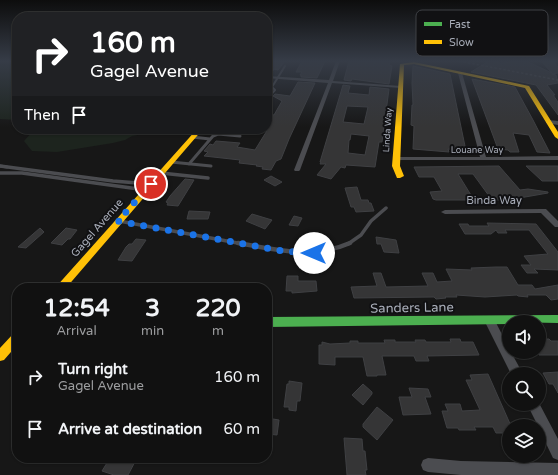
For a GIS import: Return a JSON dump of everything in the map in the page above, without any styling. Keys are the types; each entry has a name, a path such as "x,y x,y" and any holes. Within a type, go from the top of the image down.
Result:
{"street":[{"path":"297,170 330,83"},
{"path":"347,83 401,87"},
{"name":"Linda Way","path":"400,176 396,166 396,159 401,83"},
{"path":"463,83 484,159"},
{"path":"509,83 527,87 558,137"},
{"path":"548,122 558,123"},
{"name":"Gagel Avenue","path":"64,283 195,134"},
{"name":"Louane Way","path":"396,159 558,158"},
{"name":"Binda Way","path":"445,212 543,211 558,225"},
{"name":"Sanders Lane","path":"272,322 558,319"},
{"path":"489,320 513,367"},
{"path":"0,356 12,343"},
{"path":"537,411 558,453"},
{"path":"428,465 461,468 558,470"}],"lane":[{"path":"189,164 213,136 218,134 240,136"},
{"path":"192,137 210,139"},
{"path":"170,162 211,166"},
{"path":"0,166 148,187"},
{"path":"0,173 22,173 148,187"},
{"path":"161,173 208,178"},
{"path":"118,221 262,248 307,254 324,252 349,244 361,235 367,226 386,208"}],"shaded area":[{"path":"0,83 12,83 12,120 0,119"},
{"path":"30,134 144,134 132,136 125,140 113,143 57,152 32,151 24,141"}],"building":[{"path":"297,83 315,83 281,159 276,161 271,170 262,169 263,167 256,166 257,165 239,163 240,160 204,156 208,152 204,151 210,144 213,145 216,141 240,143 237,147 255,150 265,134 272,134 272,115 274,115 282,101 273,96 275,94 290,96"},
{"path":"412,83 452,83 466,151 448,149 449,152 413,149 414,126 411,125 413,105"},
{"path":"474,83 494,83 515,87 550,153 537,152 529,135 513,133 519,152 510,152 508,150 498,149"},
{"path":"527,83 557,83 547,85 555,95 553,95 558,102 558,115 536,85"},
{"path":"343,85 350,86 348,93 369,95 370,87 389,89 382,142 379,142 375,167 346,165 345,168 341,167 331,179 317,175 326,164 320,164","holes":["347,106 368,107 364,124 343,122","351,134 369,136 365,155 348,153"]},
{"path":"499,166 520,190 528,189 548,193 508,200 492,200 473,174 458,174 474,200 436,200 433,199 430,192 442,191 434,177 419,177 414,167"},
{"path":"526,166 558,166 558,181 542,181"},
{"path":"271,176 282,182 275,186 264,180"},
{"path":"185,179 194,180 178,206 167,205 168,203 166,202 170,196"},
{"path":"357,187 361,200 368,200 374,211 356,212 354,207 351,207 345,188"},
{"path":"189,211 210,212 208,219 187,219"},
{"path":"252,214 272,220 265,229 246,221"},
{"path":"294,216 302,218 298,226 289,225"},
{"path":"487,223 536,224 558,252 558,270 534,269 538,273 527,273 521,265 531,265 524,256 548,254 529,230 505,230 507,233 498,233 496,230 491,234 465,234 459,224 468,224 469,226 489,226"},
{"path":"40,228 44,232 26,248 18,247"},
{"path":"66,228 77,230 70,239 62,245 51,243"},
{"path":"376,237 396,240 399,253 384,252 381,244 377,244"},
{"path":"136,239 146,240 132,261 118,260 126,247 129,244 132,244"},
{"path":"507,267 518,285 532,285 535,289 558,285 558,299 551,300 546,295 527,295 528,297 517,295 485,297 456,295 457,297 436,299 434,297 354,298 351,287 377,286 373,273 381,273 386,287 428,286 422,273 433,273 437,282 452,281 446,269 472,270 471,268"},
{"path":"287,276 298,276 298,281 316,281 317,291 292,293 292,291 286,291"},
{"path":"450,339 460,339 461,342 473,342 479,355 427,356 429,361 416,361 414,356 382,356 386,375 377,376 367,376 363,357 335,357 335,365 319,364 319,345 322,345 322,342 330,344 350,343 350,341 358,341 358,343 385,343 384,340 395,340 395,342 416,342 415,340 425,340 426,342 451,342"},
{"path":"546,339 558,341 558,355 546,355"},
{"path":"558,372 558,393 553,384 549,384 546,378 546,373"},
{"path":"488,374 502,406 502,411 504,411 508,419 502,419 502,433 496,433 493,427 474,427 476,430 447,428 442,411 448,411 445,404 460,404 462,411 480,410 466,380 472,380 470,375"},
{"path":"289,381 302,383 300,401 297,401 296,411 289,410 289,407 284,407 287,384 289,384"},
{"path":"363,384 372,392 372,394 363,405 352,395"},
{"path":"409,388 428,389 431,397 425,397 431,414 403,415 399,397 412,397"},
{"path":"377,407 393,420 377,440 363,427 363,424"},
{"path":"272,419 279,420 277,435 272,434"},
{"path":"344,438 362,439 363,451 365,451 367,470 365,470 366,475 347,475"},
{"path":"107,463 134,463 128,475 114,475 102,471"}],"traffic: fast":[{"path":"272,322 558,319"}],"traffic: slow":[{"path":"400,176 396,166 401,83"},
{"path":"509,83 527,87 558,137"},
{"path":"64,283 196,134"},
{"path":"0,356 12,343"}],"route":[{"path":"151,184 118,221 262,248 296,253 314,253"}]}
